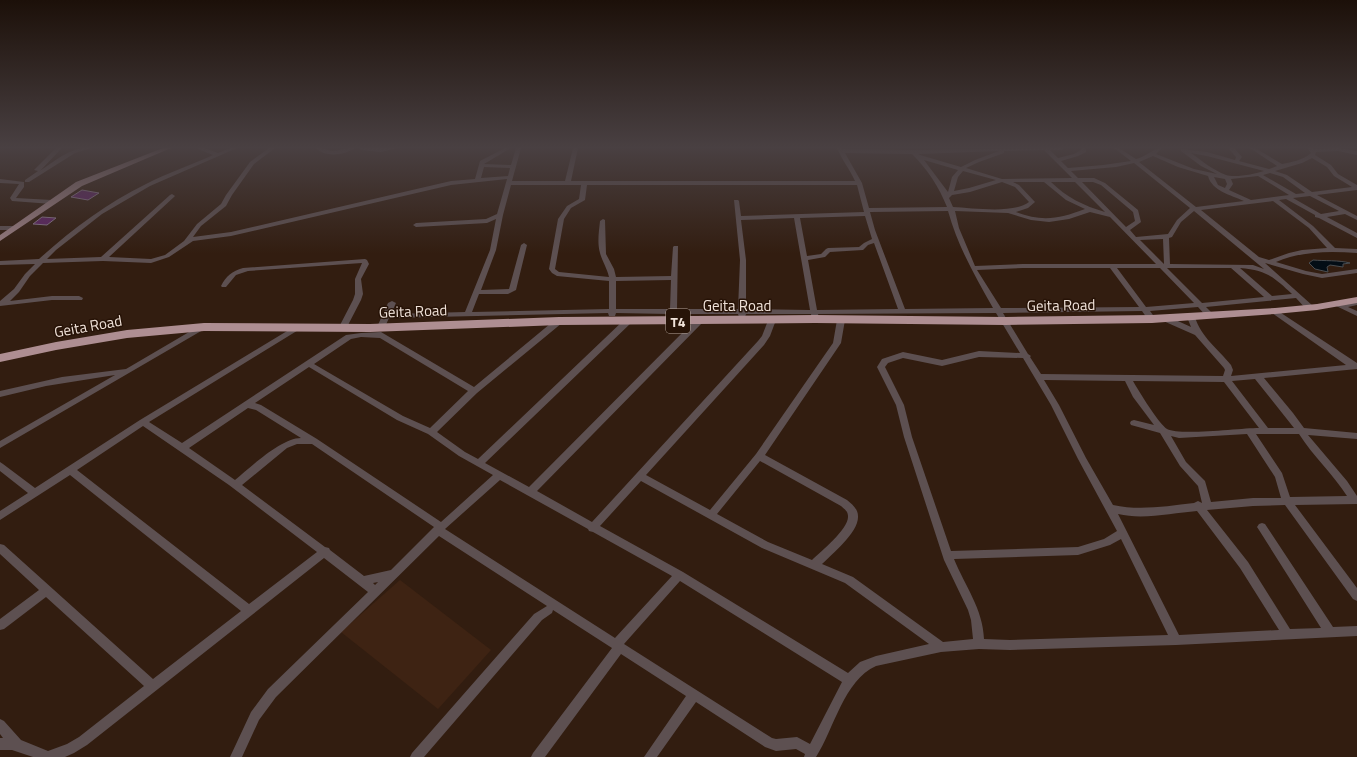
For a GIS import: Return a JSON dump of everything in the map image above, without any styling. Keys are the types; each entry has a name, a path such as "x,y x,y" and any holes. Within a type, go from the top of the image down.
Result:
{"highway":[{"name":"Geita Road","path":"0,358 127,334 204,327 343,327 370,328 382,332 559,321 612,316 628,321 673,316 700,320 742,316 772,320 815,316 841,320 1152,319 1275,311 1357,302"}],"main road":[{"path":"0,239 71,189 82,183"}],"street":[{"path":"25,183 13,198 14,200 52,202"},
{"path":"2,304 17,290 27,275 85,224 119,202 153,183"},
{"path":"0,263 103,259 143,261 156,260 167,256 187,241 199,225 224,205 238,183"},
{"path":"187,241 200,237 231,234 457,183"},
{"path":"468,314 493,250 500,215 509,183"},
{"path":"558,183 769,183"},
{"path":"859,183 866,212 902,311"},
{"path":"939,183 947,195 956,228 973,268 1056,405 1082,459 1110,508 1176,640"},
{"path":"947,195 952,183"},
{"path":"947,195 992,183"},
{"path":"738,218 797,217 866,212 951,209 1009,211 1021,209 1032,202 1017,186 1011,183"},
{"path":"1049,183 1061,195 1088,210 1114,216"},
{"path":"1080,183 1114,216 1134,239 1164,265 1210,315"},
{"path":"1102,183 1136,211 1137,224 1126,230"},
{"path":"1164,183 1256,257 1310,308"},
{"path":"1214,183 1247,201"},
{"path":"1226,190 1230,183"},
{"path":"1274,183 1295,196"},
{"path":"1295,183 1309,194 1353,215"},
{"path":"584,184 582,200 569,207 560,221 552,271 557,274 613,279 675,278"},
{"path":"1134,239 1166,238 1172,234 1178,221 1195,208 1357,188"},
{"path":"103,259 172,196"},
{"path":"1287,197 1317,216 1357,236"},
{"path":"1274,199 1311,227 1333,250"},
{"path":"736,201 743,260 742,316"},
{"path":"1009,211 1032,220 1043,221 1059,219 1088,210"},
{"path":"416,225 487,221 500,215"},
{"path":"1317,216 1353,215"},
{"path":"797,217 815,316"},
{"path":"603,222 603,254 611,269 613,279 612,316"},
{"path":"0,228 14,228"},
{"path":"1164,265 1166,238"},
{"path":"804,258 823,256 828,250 861,249 866,244 876,240"},
{"path":"477,292 508,292 512,290 524,244"},
{"path":"673,316 676,247"},
{"path":"1270,262 1296,252 1333,250 1357,251"},
{"path":"1256,257 1305,273 1322,276 1357,271"},
{"path":"224,286 228,278 233,273 248,269 365,261 366,264 358,279 359,294 357,300 343,327"},
{"path":"973,268 1024,266 1233,266 1253,267 1275,275"},
{"path":"1112,266 1152,319"},
{"path":"1233,266 1270,298"},
{"path":"386,316 468,314 815,316 902,311 1143,309 1298,296"},
{"path":"2,304 52,298 79,298"},
{"path":"382,332 386,316 392,304"},
{"path":"1339,305 1357,314"},
{"path":"1275,311 1356,366"},
{"path":"1191,317 1197,333 1228,367 1229,370 1226,379"},
{"path":"1164,318 1197,333"},
{"path":"530,492 700,320"},
{"path":"592,528 761,342 766,336 772,320"},
{"path":"711,515 759,456 835,346 841,320"},
{"path":"431,432 474,391 559,321"},
{"path":"479,463 628,321"},
{"path":"0,516 143,422 297,326"},
{"path":"0,445 204,327"},
{"path":"183,447 351,336 382,332 474,391"},
{"path":"979,644 979,629 973,607 955,575 911,444 900,405 882,371 882,364 885,361 904,355 942,363 979,354 1027,356"},
{"path":"309,364 400,418 431,432 462,454 498,475 679,575 849,680"},
{"path":"1039,377 1226,379 1356,366"},
{"path":"0,394 32,384 128,371"},
{"path":"1258,377 1301,431 1313,449 1356,500"},
{"path":"1128,378 1136,395 1164,432 1183,464 1202,484 1203,505 1288,635"},
{"path":"1226,379 1266,431"},
{"path":"247,405 258,407 315,441 439,528 617,646 769,743 776,745 797,743 812,754 849,680 864,666 876,661 941,647 979,644 1010,645 1176,640 1357,632"},
{"path":"143,422 183,447 325,551 375,591"},
{"path":"1134,423 1179,435 1249,431 1301,431 1357,436"},
{"path":"1249,431 1279,476 1287,501 1357,596"},
{"path":"235,485 284,446 296,441 315,441"},
{"path":"759,456 844,503 851,510 853,517 850,528 814,566"},
{"path":"0,466 35,493"},
{"path":"70,470 248,610"},
{"path":"236,757 255,716 272,693 439,528 498,475"},
{"path":"640,476 765,545 848,580 864,590 941,647"},
{"path":"1110,508 1127,512 1140,512 1203,505 1287,501 1356,500"},
{"path":"1262,527 1331,633"},
{"path":"948,556 1078,551 1107,542 1122,533"},
{"path":"0,548 152,686"},
{"path":"0,744 8,742 18,744 48,756 58,754 83,741 325,551"},
{"path":"362,581 392,574"},
{"path":"537,757 617,646 679,575"},
{"path":"0,625 47,590"},
{"path":"416,757 538,617 548,610"},
{"path":"650,757 694,695"},
{"path":"0,725 18,744"}],"shaded area":[{"path":"1313,260 1350,263 1343,264 1343,267 1330,265 1327,267 1328,272 1315,269 1309,263"},
{"path":"400,580 491,650 438,709 341,632"}],"building":[{"path":"82,190 99,193 88,200 71,197"},
{"path":"42,217 56,218 47,225 33,224"}]}
